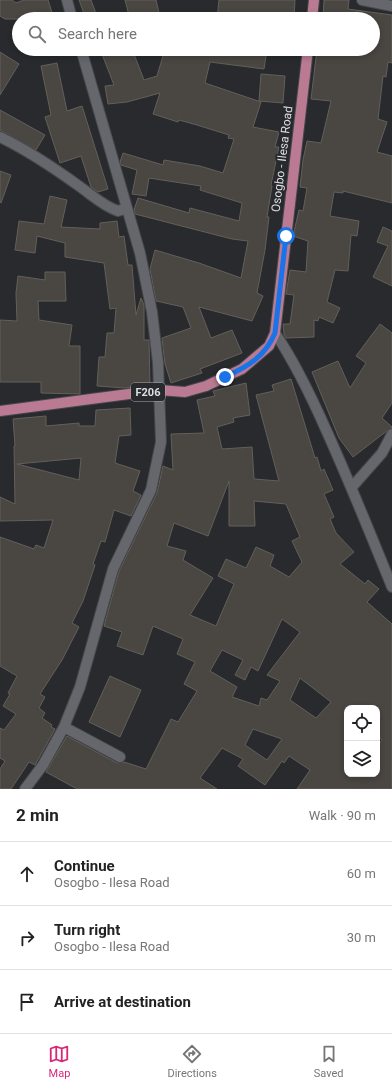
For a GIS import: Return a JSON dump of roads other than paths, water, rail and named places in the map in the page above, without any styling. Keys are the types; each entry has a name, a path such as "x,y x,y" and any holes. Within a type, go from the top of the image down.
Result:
{"main road":[{"path":"313,12 314,0"},
{"name":"Osogbo - Ilesa Road","path":"0,411 159,390 185,392 206,386 242,369 269,346 275,333 307,56"}],"street":[{"path":"67,0 70,12"},
{"path":"362,0 392,6"},
{"path":"25,789 43,765 64,727 80,687 113,569 151,490 161,442 159,390 152,312 140,253 83,56"},
{"path":"0,137 13,143 65,176 110,208 118,211 127,208"},
{"path":"275,333 287,351 306,386 352,487 392,587"},
{"path":"352,487 382,453 392,434"},
{"path":"64,727 120,757"}]}
